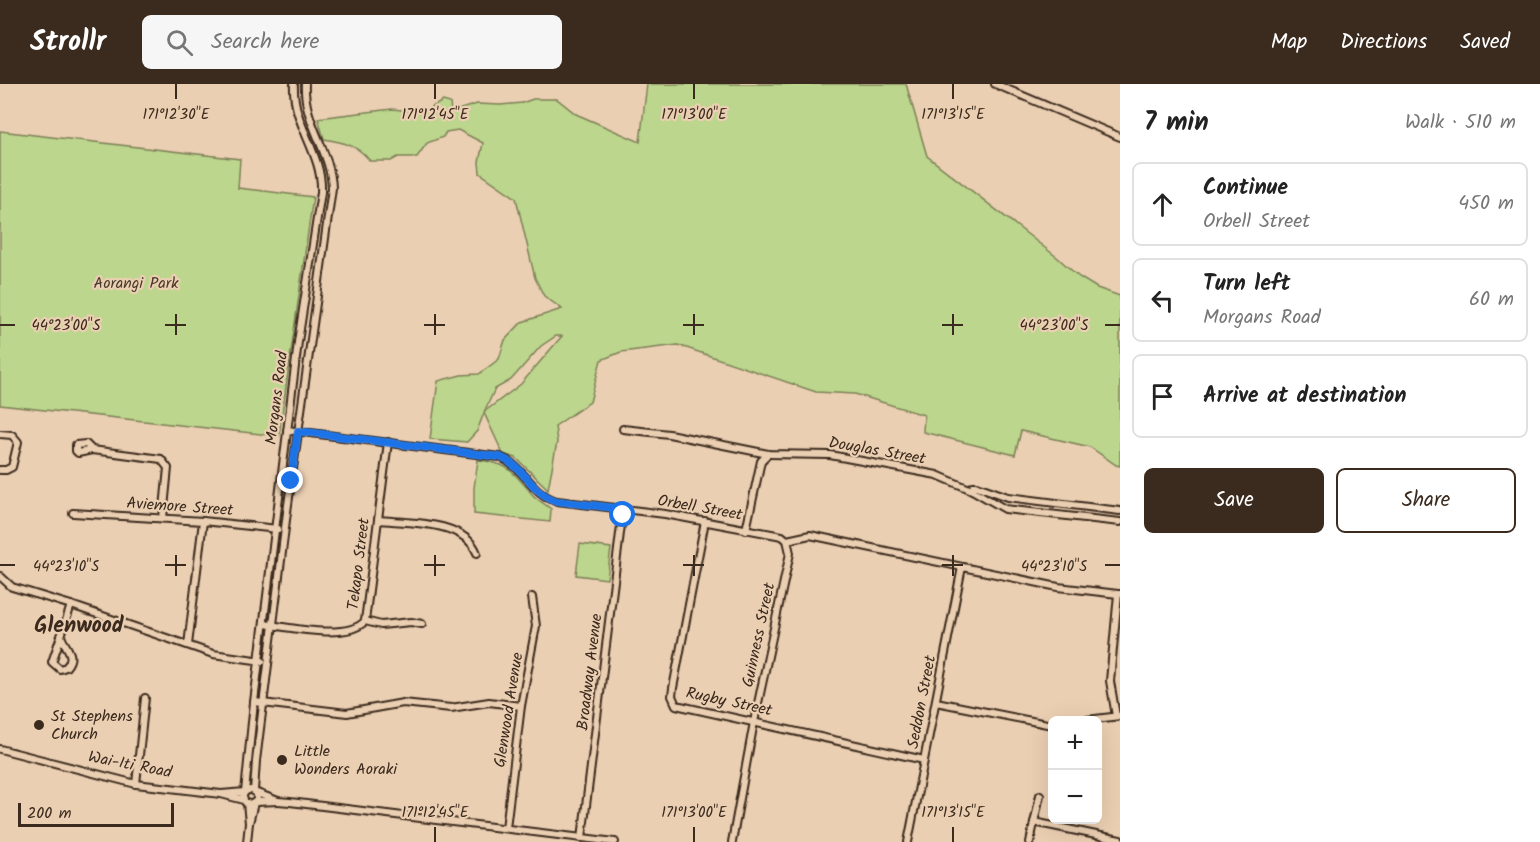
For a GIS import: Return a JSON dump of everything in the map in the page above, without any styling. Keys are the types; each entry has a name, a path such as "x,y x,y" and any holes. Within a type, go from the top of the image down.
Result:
{"street":[{"name":"Morgans Road","path":"245,792 298,342 322,185 317,161 298,118 294,84"},
{"name":"Morgans Road","path":"256,792 254,779 265,703 268,662 309,344 332,188 327,158 307,110 305,84"},
{"path":"995,84 1120,137"},
{"path":"298,342 309,344"},
{"name":"Douglas Street","path":"623,429 669,434 768,454 830,455 937,476 972,490 1005,509 1120,522"},
{"name":"Orbell Street","path":"287,430 500,457 515,465 538,491 557,501 705,521 782,536 787,540 810,535 1058,586 1119,594"},
{"path":"0,434 12,435 18,442 12,467 0,470"},
{"name":"Tekapo Street","path":"264,624 338,631 356,628 365,621 388,442"},
{"path":"92,450 161,459 168,468 164,518"},
{"path":"746,530 761,461 768,454"},
{"path":"972,490 973,486 977,486 1008,497 1120,511"},
{"name":"Broadway Avenue","path":"582,838 623,509"},
{"name":"Aviemore Street","path":"73,513 203,521 285,530"},
{"path":"378,520 451,529 469,539 477,553"},
{"path":"189,645 203,521"},
{"name":"Rugby Street","path":"705,521 672,696 676,705 924,760"},
{"name":"Guinness Street","path":"732,842 754,722 790,553 787,540"},
{"name":"Seddon Street","path":"908,842 962,567"},
{"path":"0,576 12,587 71,604 222,656 268,662"},
{"path":"1102,718 1118,716 1110,681 1119,594"},
{"name":"Glenwood Avenue","path":"506,828 521,706 536,626 532,597"},
{"path":"61,636 71,655 69,664 60,669 52,662 71,604"},
{"path":"365,621 381,625 411,622 422,624"},
{"path":"136,784 146,698"},
{"path":"254,702 347,712 403,703 451,708 489,702 521,706"},
{"path":"936,702 1048,724"},
{"name":"Wai-Iti Road","path":"0,749 136,784 221,794 245,792"},
{"path":"249,823 245,792 250,790 278,801"},
{"path":"247,842 249,823 258,798 256,792"},
{"name":"Wai-Iti Road","path":"221,794 245,802"},
{"path":"1030,842 1041,795"},
{"path":"245,802 278,801 615,842"},
{"path":"1034,822 1120,840"}],"green space":[{"path":"647,84 906,84 927,156 1079,277 1097,288 1120,296 1120,466 1090,447 1021,431 1015,455 923,432 924,415 855,394 816,392 678,345 621,352 601,360 590,402 555,426 557,442 548,489 516,458 503,454 484,413 477,431 467,442 430,439 438,381 461,375 479,374 499,359 505,340 522,322 562,309 544,296 535,278 516,198 480,173 479,162 483,143 458,130 446,132 443,137 427,143 417,157 370,161 350,145 324,139 318,118 392,109 423,112 443,101 450,103 451,112 477,104 500,105 522,103 533,99 557,99 576,114 640,142","holes":["556,336 562,336 521,384 484,412 495,389 511,380 541,346"]},
{"name":"Aorangi Park","path":"0,131 240,159 238,188 313,197 279,436 0,405"},
{"path":"478,460 497,463 515,474 534,496 551,509 550,522 474,514 474,488"},
{"path":"580,544 611,548 607,579 576,575"}],"place":[{"name":"St Stephens Church","path":"39,725"},
{"name":"Little Wonders Aoraki","path":"282,760"}],"district":[{"name":"Glenwood","path":"79,626"}],"route":[{"path":"291,481 298,431 500,457 515,465 538,491 548,498 623,509 623,515"}]}
